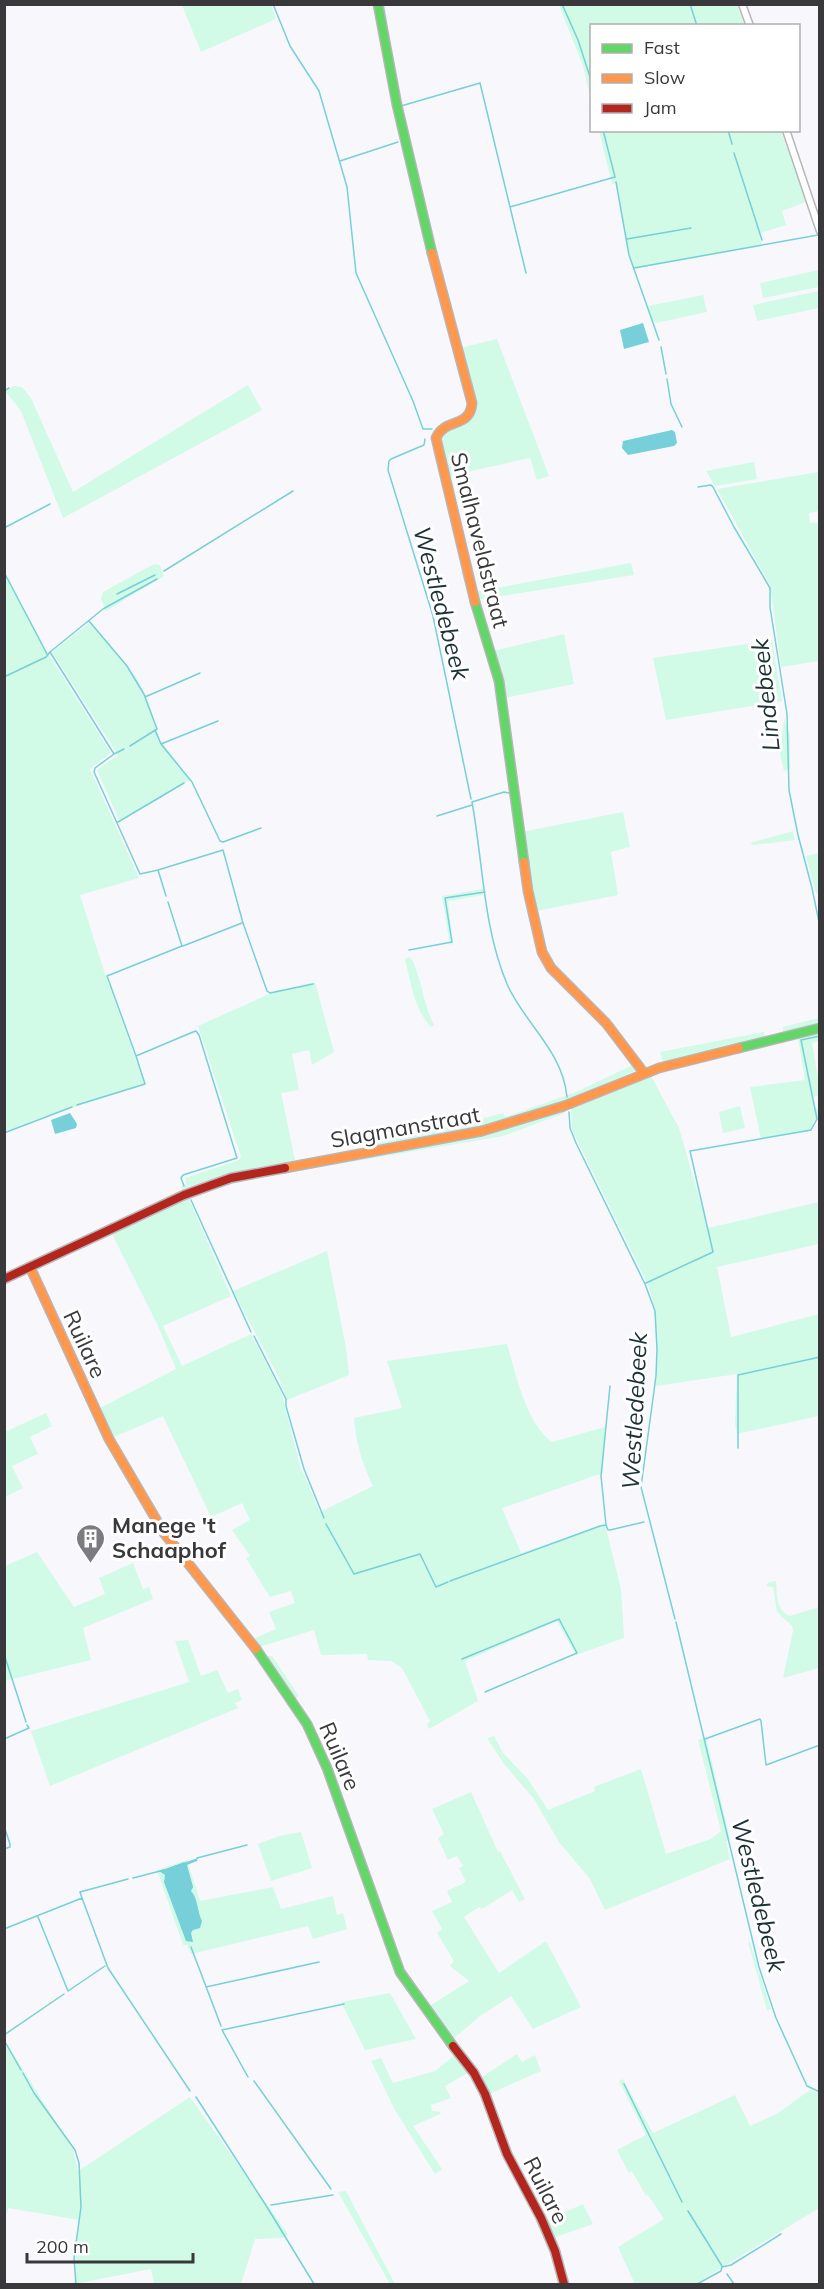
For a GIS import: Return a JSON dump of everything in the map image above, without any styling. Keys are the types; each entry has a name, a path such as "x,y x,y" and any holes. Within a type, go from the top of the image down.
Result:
{"street":[{"name":"Smalhaveldstraat","path":"378,4 399,116 472,403 472,412 469,417 441,428 436,438 468,577 499,681 528,891 542,952 551,968 606,1023 644,1072"},
{"path":"742,4 749,24"},
{"path":"787,132 819,231"},
{"name":"Slagmanstraat","path":"4,1279 184,1195 231,1178 489,1130 564,1106 644,1072 819,1028"},
{"name":"Ruilare","path":"30,1267 109,1439 164,1533 268,1664 307,1724 327,1768 400,1972 482,2087 507,2154 541,2218 555,2251 564,2284"}],"green space":[{"path":"182,5 271,5 276,19 201,52"},
{"path":"380,5 385,5 393,65 389,66"},
{"path":"559,5 737,5 745,24 590,24 590,96 583,66"},
{"path":"599,132 781,132 806,202 782,211 786,225 760,233 762,246 634,269 626,241 616,183 612,184"},
{"path":"819,270 819,287 763,298 760,283"},
{"path":"819,291 819,308 757,321 753,305"},
{"path":"703,295 707,312 656,323 651,318 648,306"},
{"path":"497,339 549,476 537,480 530,458 448,476 439,434 471,419 460,348"},
{"path":"248,385 262,410 63,518 21,411 6,392 13,386 22,387 31,398 73,492"},
{"path":"754,462 757,479 715,486 706,471"},
{"path":"819,472 819,511 809,513 810,523 817,522 819,533 819,661 781,667 770,585 717,489"},
{"path":"631,563 634,575 476,600 473,591 467,592 461,571 468,569 475,592"},
{"path":"154,564 160,565 164,576 106,611 101,599 103,592"},
{"path":"5,574 49,655 111,753 90,769 139,878 80,895 105,974 145,1085 42,1117 5,1132"},
{"path":"91,622 136,677 148,701 160,740 190,780 119,820 97,770 118,755 52,652"},
{"path":"564,634 574,684 504,698 493,651"},
{"path":"772,640 782,701 666,720 653,658"},
{"path":"784,718 790,736 790,769 784,771 780,754"},
{"path":"623,812 630,847 611,852 618,895 536,911 521,832"},
{"path":"793,831 795,840 753,845 750,843"},
{"path":"819,853 819,893 816,894 806,856"},
{"path":"483,889 483,895 448,901 453,944 450,945 442,896"},
{"path":"408,957 412,959 418,975 434,1025 431,1027 425,1020 414,995 405,959"},
{"path":"315,982 334,1052 312,1065 309,1050 292,1054 299,1090 281,1093 295,1160 226,1174 182,1189 181,1186 186,1184 185,1178 239,1160 241,1157 198,1026 276,991"},
{"path":"819,1018 819,1024 783,1032 783,1027"},
{"path":"764,1032 765,1037 663,1062 660,1052"},
{"path":"820,1033 819,1041 812,1043 819,1083 819,1095 813,1097 815,1109 819,1108 819,1119 813,1122 812,1131 761,1139 750,1087 805,1080 798,1038"},
{"path":"635,1064 637,1070 555,1105 504,1122 373,1147 365,1146 362,1138 460,1121 462,1124 503,1113 505,1117 576,1092"},
{"path":"650,1074 679,1128 708,1228 819,1202 819,1244 717,1267 731,1337 819,1314 819,1416 737,1434 735,1423 737,1374 656,1386 656,1323 652,1298 648,1285 572,1130 571,1107"},
{"path":"740,1106 745,1128 723,1133 719,1112"},
{"path":"564,1109 565,1113 503,1136 257,1178 192,1197 232,1181 501,1131"},
{"path":"189,1199 231,1296 163,1326 182,1366 251,1334 281,1391 300,1466 320,1512 373,1486 360,1453 354,1418 402,1408 387,1361 507,1344 529,1411 543,1434 552,1442 605,1427 603,1473 502,1508 521,1553 605,1524 621,1589 624,1638 576,1655 557,1621 465,1661 478,1701 429,1729 427,1724 430,1721 402,1668 391,1661 368,1660 367,1654 321,1655 314,1630 259,1647 253,1639 276,1629 269,1612 295,1603 291,1591 270,1597 246,1558 250,1556 232,1530 250,1520 242,1503 211,1517 163,1416 114,1437 98,1409 176,1369 157,1324 112,1234"},
{"path":"327,1251 349,1375 287,1400 278,1376 233,1291"},
{"path":"46,1413 52,1426 30,1437 38,1454 12,1466 23,1488 5,1497 5,1432"},
{"path":"37,1552 74,1607 105,1594 99,1578 133,1563 143,1589 149,1587 153,1599 83,1628 91,1660 5,1681 5,1566"},
{"path":"776,1581 778,1602 785,1613 790,1616 819,1607 819,1668 783,1678 793,1631 792,1626 777,1612 773,1587 766,1586 769,1582"},
{"path":"188,1640 201,1676 217,1670 228,1693 238,1689 242,1700 235,1703 238,1708 50,1786 31,1731 189,1682 175,1641"},
{"path":"265,1656 272,1656 299,1696 295,1699"},
{"path":"494,1736 503,1753 528,1779 548,1810 595,1791 594,1787 641,1769 666,1854 711,1839 721,1831 698,1740 706,1737 730,1839 726,1841 730,1859 605,1910 590,1879 559,1842 534,1799 504,1764 487,1738"},
{"path":"471,1792 498,1852 500,1851 525,1899 519,1902 512,1890 482,1909 479,1907 464,1917 499,1973 546,1941 581,2007 533,2029 511,1996 480,2016 453,2039 428,2007 469,1981 450,1966 454,1961 437,1933 442,1929 432,1911 452,1902 447,1891 466,1882 459,1868 463,1866 457,1856 448,1860 438,1838 444,1834 432,1809"},
{"path":"301,1832 312,1868 271,1881 258,1844 279,1836"},
{"path":"187,1860 200,1901 273,1887 281,1909 333,1896 337,1915 343,1913 347,1929 313,1939 308,1926 191,1954 187,1945 183,1945 157,1870"},
{"path":"748,1942 750,1942 771,2009 767,2010"},
{"path":"390,1993 416,2039 365,2050 341,2002"},
{"path":"5,2041 73,2149 78,2171 190,2097 288,2234 283,2238 255,2239 241,2284 154,2284 151,2269 74,2284 79,2220 8,2208 7,2214 5,2213"},
{"path":"517,2054 522,2062 535,2055 541,2071 489,2094 482,2077"},
{"path":"455,2055 468,2073 445,2086 451,2098 431,2105 432,2111 441,2112 440,2114 413,2126 442,2169 435,2174 395,2110 371,2061 381,2058 393,2083 435,2071"},
{"path":"623,2079 653,2133 735,2095 750,2126 778,2113 810,2090 818,2093 819,2208 695,2284 630,2284 634,2282 618,2247 664,2219 648,2195 646,2196 632,2171 629,2173 617,2150 646,2135 619,2081"},
{"path":"346,2191 395,2284 390,2284 338,2192"},
{"path":"583,2204 593,2224 553,2238 545,2221"}],"water":[{"path":"643,323 649,342 624,349 620,330"},
{"path":"672,430 675,432 677,443 674,446 628,455 622,448 623,441"},
{"path":"70,1113 77,1124 76,1128 55,1134 51,1120"},
{"path":"198,1858 197,1861 187,1865 193,1887 191,1891 202,1921 200,1928 191,1933 193,1942 186,1941 164,1882 165,1875 159,1871"}],"waterway":[{"name":"Westledebeek","path":"273,4 290,46 319,91 347,187 356,273 413,401 423,429 432,429"},
{"name":"Lindebeek","path":"562,4 578,40 590,77"},
{"path":"690,4 696,24"},
{"path":"401,106 480,83 510,207 615,177 604,132"},
{"path":"729,132 732,144"},
{"path":"340,161 398,142"},
{"path":"734,153 762,240"},
{"name":"Lindebeek","path":"616,182 629,255 659,340"},
{"path":"510,207 526,273"},
{"path":"627,239 691,228"},
{"path":"634,268 818,235"},
{"name":"Lindebeek","path":"661,347 666,374"},
{"name":"Lindebeek","path":"667,379 671,404 682,427"},
{"path":"4,391 9,388"},
{"name":"Westledebeek","path":"425,439 424,445 391,459 388,470 433,616 471,799"},
{"name":"Lindebeek","path":"698,487 711,485 713,487 770,588 770,607 787,714 789,790 820,927"},
{"path":"164,571 293,491"},
{"path":"4,528 50,504"},
{"path":"4,572 47,654"},
{"path":"117,594 155,575"},
{"path":"4,677 46,657 103,609 157,579"},
{"path":"89,621 127,666 145,696"},
{"path":"50,652 114,754 95,768 94,772 140,874 158,870 166,896"},
{"path":"130,746 157,729 145,697 200,673"},
{"path":"155,730 161,744 218,721"},
{"path":"161,744 192,782 220,841 223,842 261,828"},
{"path":"114,754 124,749"},
{"path":"118,822 184,783"},
{"name":"Westledebeek","path":"509,793 504,792 472,802 488,917 507,984 523,1012 551,1051 564,1081 567,1097"},
{"path":"437,816 472,805"},
{"path":"158,870 223,850 243,923 267,991 270,993 313,984"},
{"path":"409,950 452,942 445,898 485,892"},
{"path":"168,902 182,946 107,976 136,1056 193,1032 196,1031 199,1035 237,1158 183,1175 181,1178 184,1186"},
{"path":"183,946 242,923"},
{"name":"Lindebeek","path":"646,1283 713,1252 690,1151 811,1130 817,1119 801,1040 820,1036"},
{"path":"77,1105 145,1084 136,1056"},
{"path":"4,1133 72,1107"},
{"name":"Westledebeek","path":"569,1112 570,1128 576,1143 645,1284 655,1311 656,1376 641,1487 675,1619"},
{"path":"191,1200 251,1332"},
{"path":"254,1336 286,1399 304,1469 324,1518"},
{"path":"738,1448 738,1375 820,1357"},
{"path":"606,1525 601,1476 610,1386"},
{"path":"450,1581 600,1526 606,1525 610,1530 644,1522"},
{"path":"326,1524 354,1574 420,1554 436,1587 448,1582"},
{"path":"462,1659 559,1619 577,1653 485,1692"},
{"name":"Westledebeek","path":"676,1622 759,1967 776,2018 807,2086 820,2092"},
{"path":"4,1654 26,1722"},
{"path":"705,1739 760,1719 766,1765 820,1745"},
{"path":"4,1739 29,1728 27,1725"},
{"path":"4,1826 10,1844 10,1847 4,1849"},
{"path":"197,1858 247,1845"},
{"path":"168,1869 184,1863"},
{"path":"133,1878 164,1870"},
{"path":"4,1929 82,1898 80,1892 128,1879"},
{"path":"82,1898 108,1968 190,2091"},
{"path":"38,1917 68,1991 105,1966"},
{"path":"191,1947 221,2026"},
{"path":"206,1987 319,1962"},
{"path":"4,2035 64,1994"},
{"path":"248,2077 222,2030 344,2004"},
{"path":"4,2040 21,2070"},
{"path":"23,2073 34,2093 75,2150 79,2163 81,2207 74,2258 76,2284"},
{"path":"254,2081 331,2189"},
{"path":"624,2084 682,2202"},
{"path":"196,2097 314,2284"},
{"path":"271,2205 333,2195"},
{"path":"688,2211 722,2266"},
{"path":"697,2284 721,2271 722,2267 731,2265 781,2234"},
{"path":"727,2274 734,2284"}],"traffic: fast":[{"path":"378,4 397,105 432,253"},
{"path":"475,602 499,681 524,862"},
{"path":"739,1048 820,1028"},
{"path":"256,1649 307,1724 327,1768 400,1972 453,2046"}],"traffic: slow":[{"path":"432,253 472,403 467,416 445,427 436,438 475,602"},
{"path":"524,862 542,952 551,968 606,1023 644,1073"},
{"path":"285,1168 482,1131 564,1106 659,1068 739,1048"},
{"path":"30,1267 109,1439 164,1533 256,1649"}],"traffic: jam":[{"path":"4,1279 184,1195 231,1178 285,1168"},
{"path":"453,2046 474,2073 485,2094 507,2154 541,2218 555,2251 564,2284"}],"place":[{"name":"Manege 't Schaaphof","path":"91,1564"}]}
